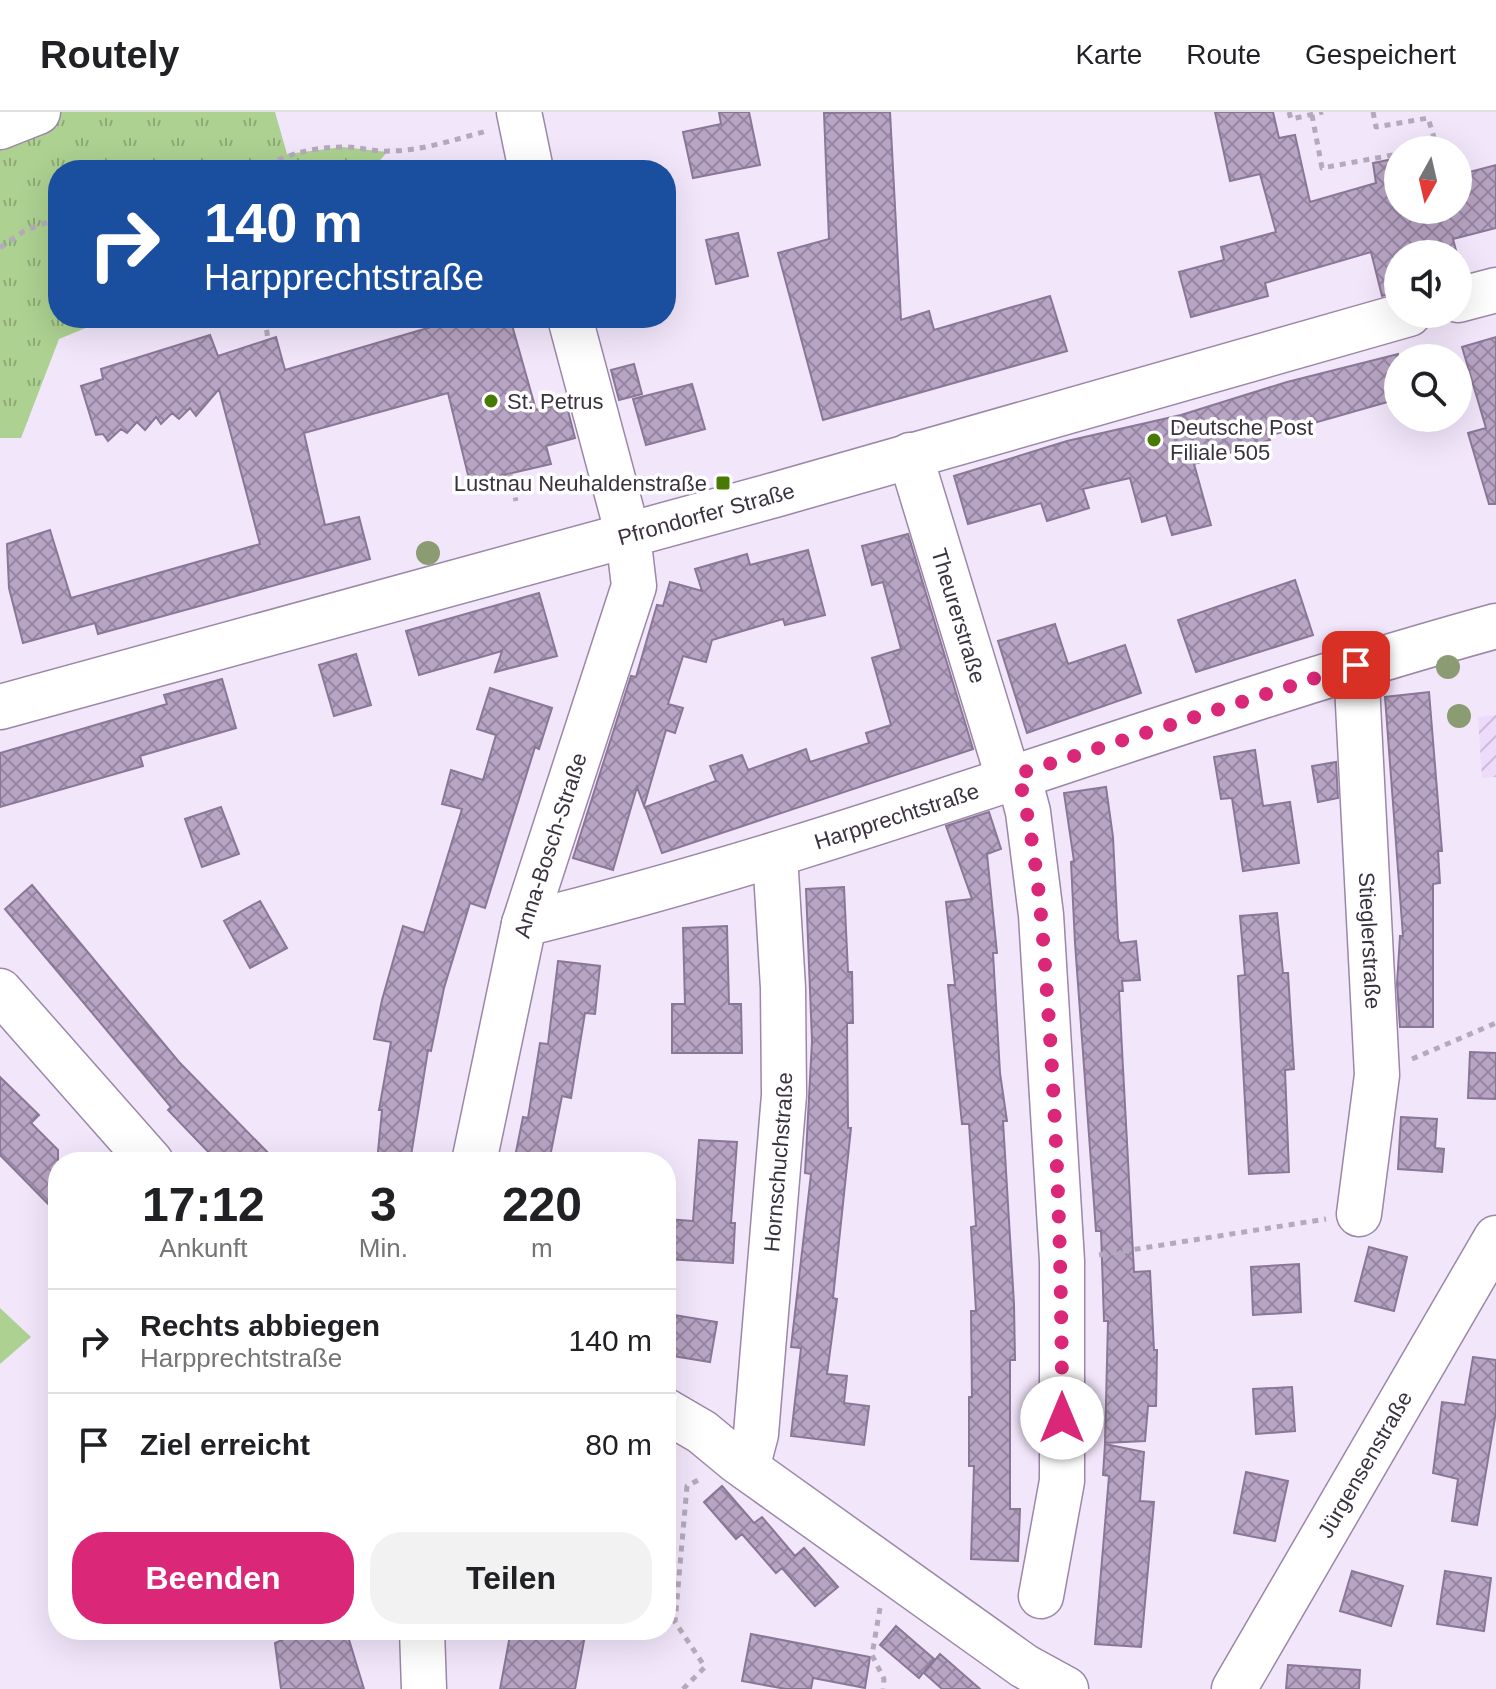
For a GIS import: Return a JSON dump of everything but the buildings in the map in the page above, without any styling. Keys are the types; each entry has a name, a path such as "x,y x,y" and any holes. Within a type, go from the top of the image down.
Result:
{"street":[{"path":"0,127 38,112"},
{"path":"1472,296 1496,290"},
{"name":"Pfrondorfer Straße","path":"0,707 628,535 1384,321"},
{"name":"Anna-Bosch-Straße","path":"476,1152 524,924 631,599 634,566 628,535 573,328"},
{"name":"Theurerstraße","path":"910,455 1030,824 1041,915 1062,1261 1062,1481 1041,1596"},
{"name":"Harpprechtstraße","path":"524,924 775,855 1356,665 1496,626"},
{"name":"Stieglerstraße","path":"1356,665 1377,1075 1359,1214"},
{"name":"Hornschuchstraße","path":"742,1465 756,1434 784,1095 783,988 775,855"},
{"path":"0,991 142,1152"},
{"name":"Jürgensenstraße","path":"1234,1689 1496,1238"},
{"path":"676,1417 702,1432 742,1465 1024,1666 1066,1689"},
{"path":"422,1640 424,1689"}],"path":[{"path":"1289,112 1291,119 1323,112"},
{"path":"1373,112 1376,127 1428,118 1434,136"},
{"path":"1312,115 1322,168 1384,157"},
{"path":"275,160 301,151 343,147 387,152 495,130 525,139"},
{"path":"0,248 24,231 48,222"},
{"path":"266,328 268,340"},
{"path":"510,474 516,501"},
{"path":"1377,1075 1496,1023"},
{"path":"1062,1261 1359,1214"},
{"path":"676,1611 687,1486 742,1465"},
{"path":"676,1624 705,1667 683,1689"},
{"path":"872,1655 884,1679 883,1689"}],"shaded area":[{"path":"1496,715 1496,777 1482,778 1478,717"}],"green space":[{"path":"38,112 275,112 287,154 343,147 387,152 380,160 48,160 48,328 86,328 59,339 21,438 0,438 0,127"},
{"path":"0,1308 31,1337 0,1364"}],"place":[{"name":"St. Petrus","path":"491,401"},
{"name":"Deutsche Post Filiale 505","path":"1154,440"},
{"name":"Lustnau Neuhaldenstraße","path":"723,483"}],"route":[{"path":"1062,1418 1062,1261 1052,1061 1036,871 1028,812 1018,774 1356,665"}]}
